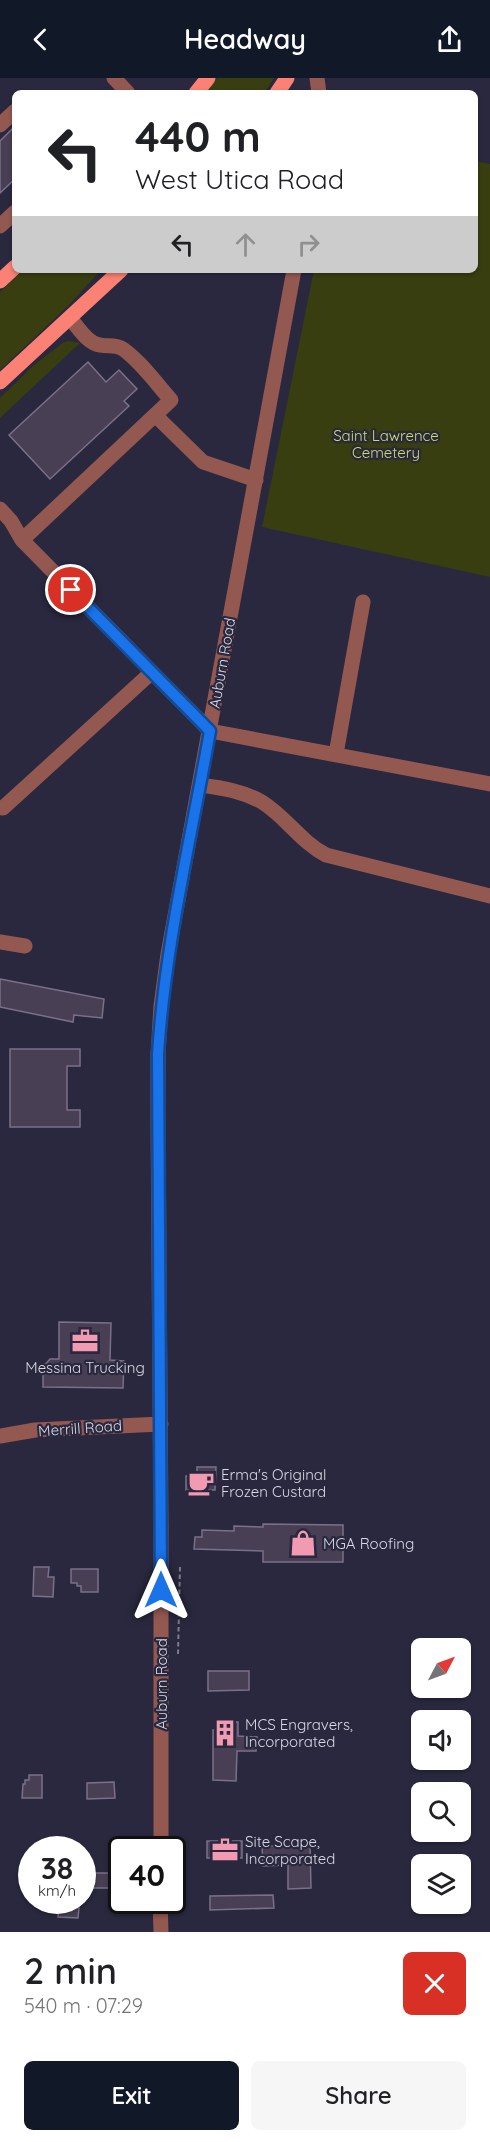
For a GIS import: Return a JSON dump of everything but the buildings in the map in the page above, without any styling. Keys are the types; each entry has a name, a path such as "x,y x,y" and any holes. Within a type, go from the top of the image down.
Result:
{"main road":[{"path":"198,90 208,78"},
{"path":"0,281 12,270"},
{"path":"0,382 118,273"}],"street":[{"path":"114,78 125,90"},
{"path":"0,125 12,114"},
{"path":"0,226 12,215"},
{"name":"Auburn Road","path":"161,1836 158,1054 161,1006 178,890 200,785 293,273"},
{"path":"22,540 171,400 122,349 91,342 70,318"},
{"path":"155,415 203,462 256,480"},
{"path":"0,509 6,526 210,731 490,784"},
{"path":"336,754 363,602"},
{"path":"3,807 152,672"},
{"path":"200,785 235,790 263,803 314,849 326,855 490,896"},
{"path":"0,942 25,946"},
{"name":"Merrill Road","path":"0,1436 35,1430 161,1424"},
{"path":"160,1914 161,1932"}],"path":[{"path":"178,1654 180,1566"}],"green space":[{"path":"217,78 274,78 266,90 207,90"},
{"name":"Saint Lawrence Cemetery","path":"478,161 490,164 490,577 262,527 313,273 478,273"},
{"path":"20,273 98,273 69,305 0,370 0,292"},
{"path":"64,342 80,343 0,418 0,398 34,365"}],"place":[{"name":"Messina Trucking","path":"85,1341"},
{"name":"Erma's Original Frozen Custard","path":"201,1483"},
{"name":"MGA Roofing","path":"303,1543"},
{"name":"MCS Engravers, Incorporated","path":"225,1733"},
{"name":"Site Scape, Incorporated","path":"225,1850"}],"route":[{"path":"71,590 210,731 178,890 161,1006 158,1054 161,1590"}]}
